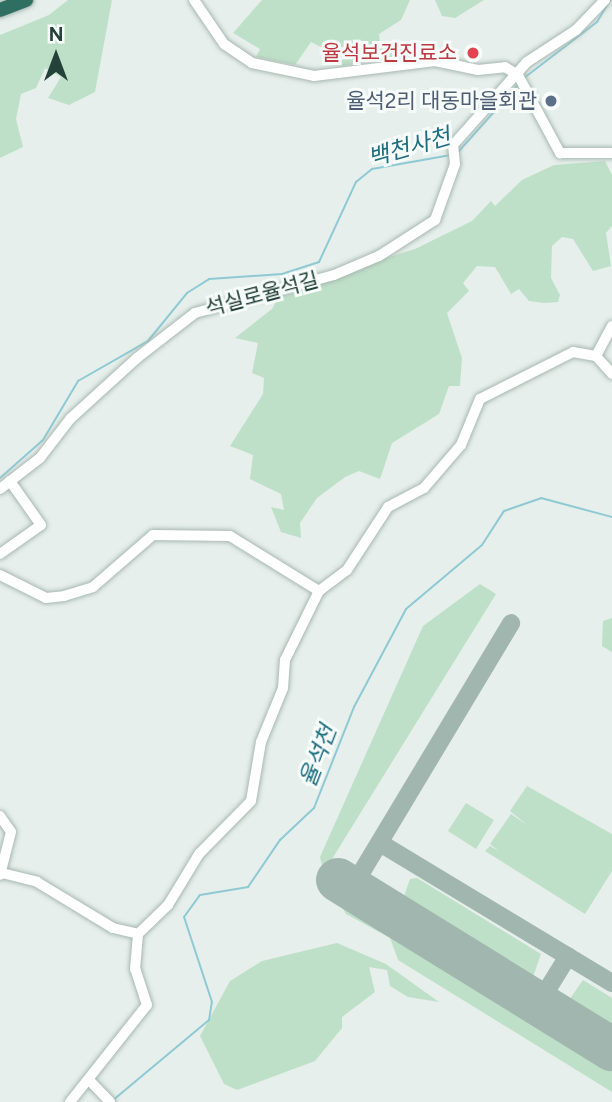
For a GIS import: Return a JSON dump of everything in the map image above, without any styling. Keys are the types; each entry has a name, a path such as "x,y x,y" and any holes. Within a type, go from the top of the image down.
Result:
{"highway":[{"path":"0,9 26,0"}],"street":[{"path":"194,0 224,44 252,63 314,76 435,61 478,71 505,67 521,80 560,153 612,153"},
{"path":"521,80 605,0"},
{"name":"석실로율석길","path":"0,489 108,384 195,313 334,275 379,256 435,220 455,164 452,149 521,80"},
{"path":"596,356 612,326"},
{"path":"70,1102 147,1005 135,969 138,934 168,905 199,854 251,801 285,660 320,591 347,570 388,506 424,488 461,445 480,399 573,352 596,356 612,374"},
{"path":"0,554 41,524 10,481"},
{"path":"0,575 46,598 64,596 93,587 153,535 230,536 320,591"},
{"path":"0,816 11,832 1,874 37,882 113,928 138,934"},
{"path":"90,1080 109,1101"}],"green space":[{"path":"68,0 112,0 95,92 69,105 48,98 61,77 45,68 36,88 21,94 16,119 23,147 0,158 0,35 49,15"},
{"path":"262,0 410,0 401,20 379,34 380,44 392,42 407,55 342,66 342,58 311,42 295,65 256,57 260,49 233,33"},
{"path":"435,0 484,0 455,18 442,16"},
{"path":"605,161 612,175 612,226 606,233 611,266 593,271 573,239 562,237 552,246 551,278 560,295 558,302 544,303 529,301 519,289 511,294 495,267 477,266 463,283 469,291 447,313 462,358 460,386 449,386 439,414 392,443 380,479 359,471 345,477 317,498 300,523 301,538 281,532 271,507 284,510 281,494 250,479 253,455 230,446 263,394 264,378 252,373 258,343 235,338 272,309 282,290 415,249 472,221 491,201 495,206 522,180 554,165"},
{"path":"480,584 496,594 324,872 339,897 612,1065 612,1092 398,960 390,938 346,914 325,876 320,857 423,626"},
{"path":"612,618 612,652 602,646 603,621"},
{"path":"527,786 612,834 612,871 585,914 485,851 490,846 499,851 490,844 511,814 527,825 510,811"},
{"path":"466,803 494,820 476,849 448,831"},
{"path":"417,878 541,954 533,977 402,902 410,879"},
{"path":"337,943 386,964 439,1002 408,997 390,986 387,970 369,967 375,992 342,1017 342,1028 315,1061 237,1090 224,1084 200,1036 230,981 262,961"},
{"path":"583,980 612,998 612,1031 567,1003"}],"waterway":[{"name":"백천사천","path":"524,78 597,22 610,0"},
{"name":"백천사천","path":"459,151 518,85"},
{"name":"백천사천","path":"0,478 43,440 78,381 148,341 187,293 209,279 282,274 319,262 356,182 372,169 451,155"},
{"name":"율석천","path":"112,1101 209,1020 212,1002 184,917 200,895 248,887 280,840 314,808 354,707 406,609 482,545 504,511 541,498 612,517"}],"taxiway":[{"path":"352,888 511,623"},
{"path":"380,843 612,983"},
{"path":"539,1003 568,956"}],"runway":[{"path":"338,880 612,1049"}],"place":[{"name":"율석보건진료소","path":"473,53"},
{"name":"율석2리 대동마을회관","path":"551,101"}]}
